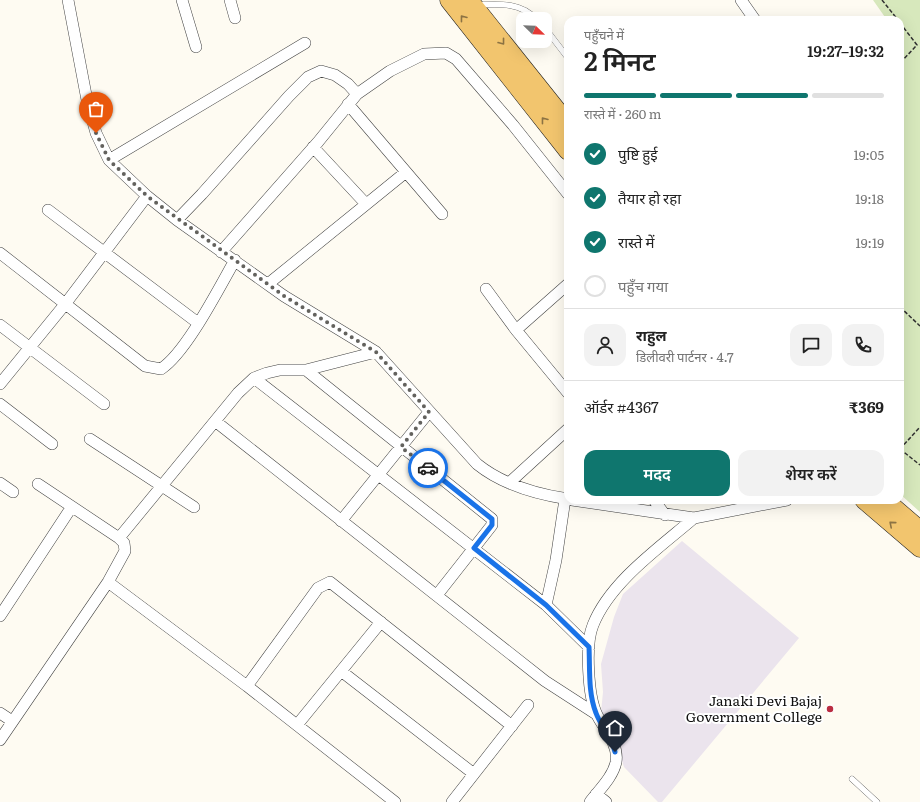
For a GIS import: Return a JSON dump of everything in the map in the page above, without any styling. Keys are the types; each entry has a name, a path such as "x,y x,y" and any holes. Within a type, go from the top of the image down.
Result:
{"main road":[{"path":"449,0 564,146"},
{"path":"471,2 564,119"},
{"path":"869,504 920,548"},
{"path":"890,504 920,530"}],"street":[{"path":"68,0 87,100 96,133 109,160 147,196 221,252 235,260 268,284 376,352 477,464 493,476 509,483 564,498"},
{"path":"182,0 196,47"},
{"path":"230,0 235,18"},
{"path":"741,0 752,16"},
{"path":"109,160 305,43"},
{"path":"221,252 313,148 357,94 390,71 424,54 446,53 456,60 508,119 564,189"},
{"path":"177,220 308,77 321,71 335,75 348,84 357,94"},
{"path":"348,104 442,214"},
{"path":"313,148 366,204"},
{"path":"268,284 406,172"},
{"path":"0,384 66,303 147,196"},
{"path":"48,210 198,323"},
{"path":"0,253 145,366 154,369 161,369 170,364 198,323 235,260"},
{"path":"516,330 564,288"},
{"path":"486,289 516,330 564,388"},
{"path":"0,325 30,346 104,404"},
{"path":"119,538 162,488 238,393 254,378 280,370 306,370 376,352"},
{"path":"306,370 401,447 490,515 492,525 437,595"},
{"path":"254,378 546,605 589,647"},
{"path":"0,404 52,444"},
{"path":"341,521 429,412"},
{"path":"215,421 545,680 570,699 596,714"},
{"path":"509,483 564,433"},
{"path":"90,439 162,488 194,507"},
{"path":"0,483 13,492"},
{"path":"0,740 108,582 125,552 124,543 119,538 71,508 38,484"},
{"path":"546,605 567,504"},
{"path":"598,504 665,515 694,518 767,504"},
{"path":"657,504 665,515"},
{"path":"0,616 71,508"},
{"path":"606,802 593,798 613,772 616,760 614,744 596,714 592,700 589,647 592,627 611,592 694,518"},
{"path":"108,582 247,686 395,802"},
{"path":"247,686 318,588 323,584 330,582 512,726"},
{"path":"297,726 381,622"},
{"path":"341,671 474,774"},
{"path":"452,802 528,705"},
{"path":"0,713 12,721"}],"lane":[{"path":"471,2 514,5 529,12"},
{"path":"552,37 564,53"},
{"path":"852,779 877,802"}],"path":[{"path":"882,0 895,16"},
{"path":"904,28 917,45 904,59"},
{"path":"904,311 920,326"},
{"path":"904,445 920,427"},
{"path":"904,452 920,465"}],"shaded area":[{"path":"682,541 799,638 662,802 658,802 624,767 619,751 601,712 603,692 601,664 614,617 623,594"}],"green space":[{"path":"873,0 920,0 920,512 904,498 904,16 884,16"}],"way so far":[{"path":"96,133 109,160 118,170 177,220 284,296 376,352 429,412 401,447 428,468"}],"place":[{"name":"Janaki Devi Bajaj Government College","path":"830,709"}],"route":[{"path":"428,468 490,515 492,525 474,548 546,605 589,647 592,700 596,714 614,744 615,752"}]}
